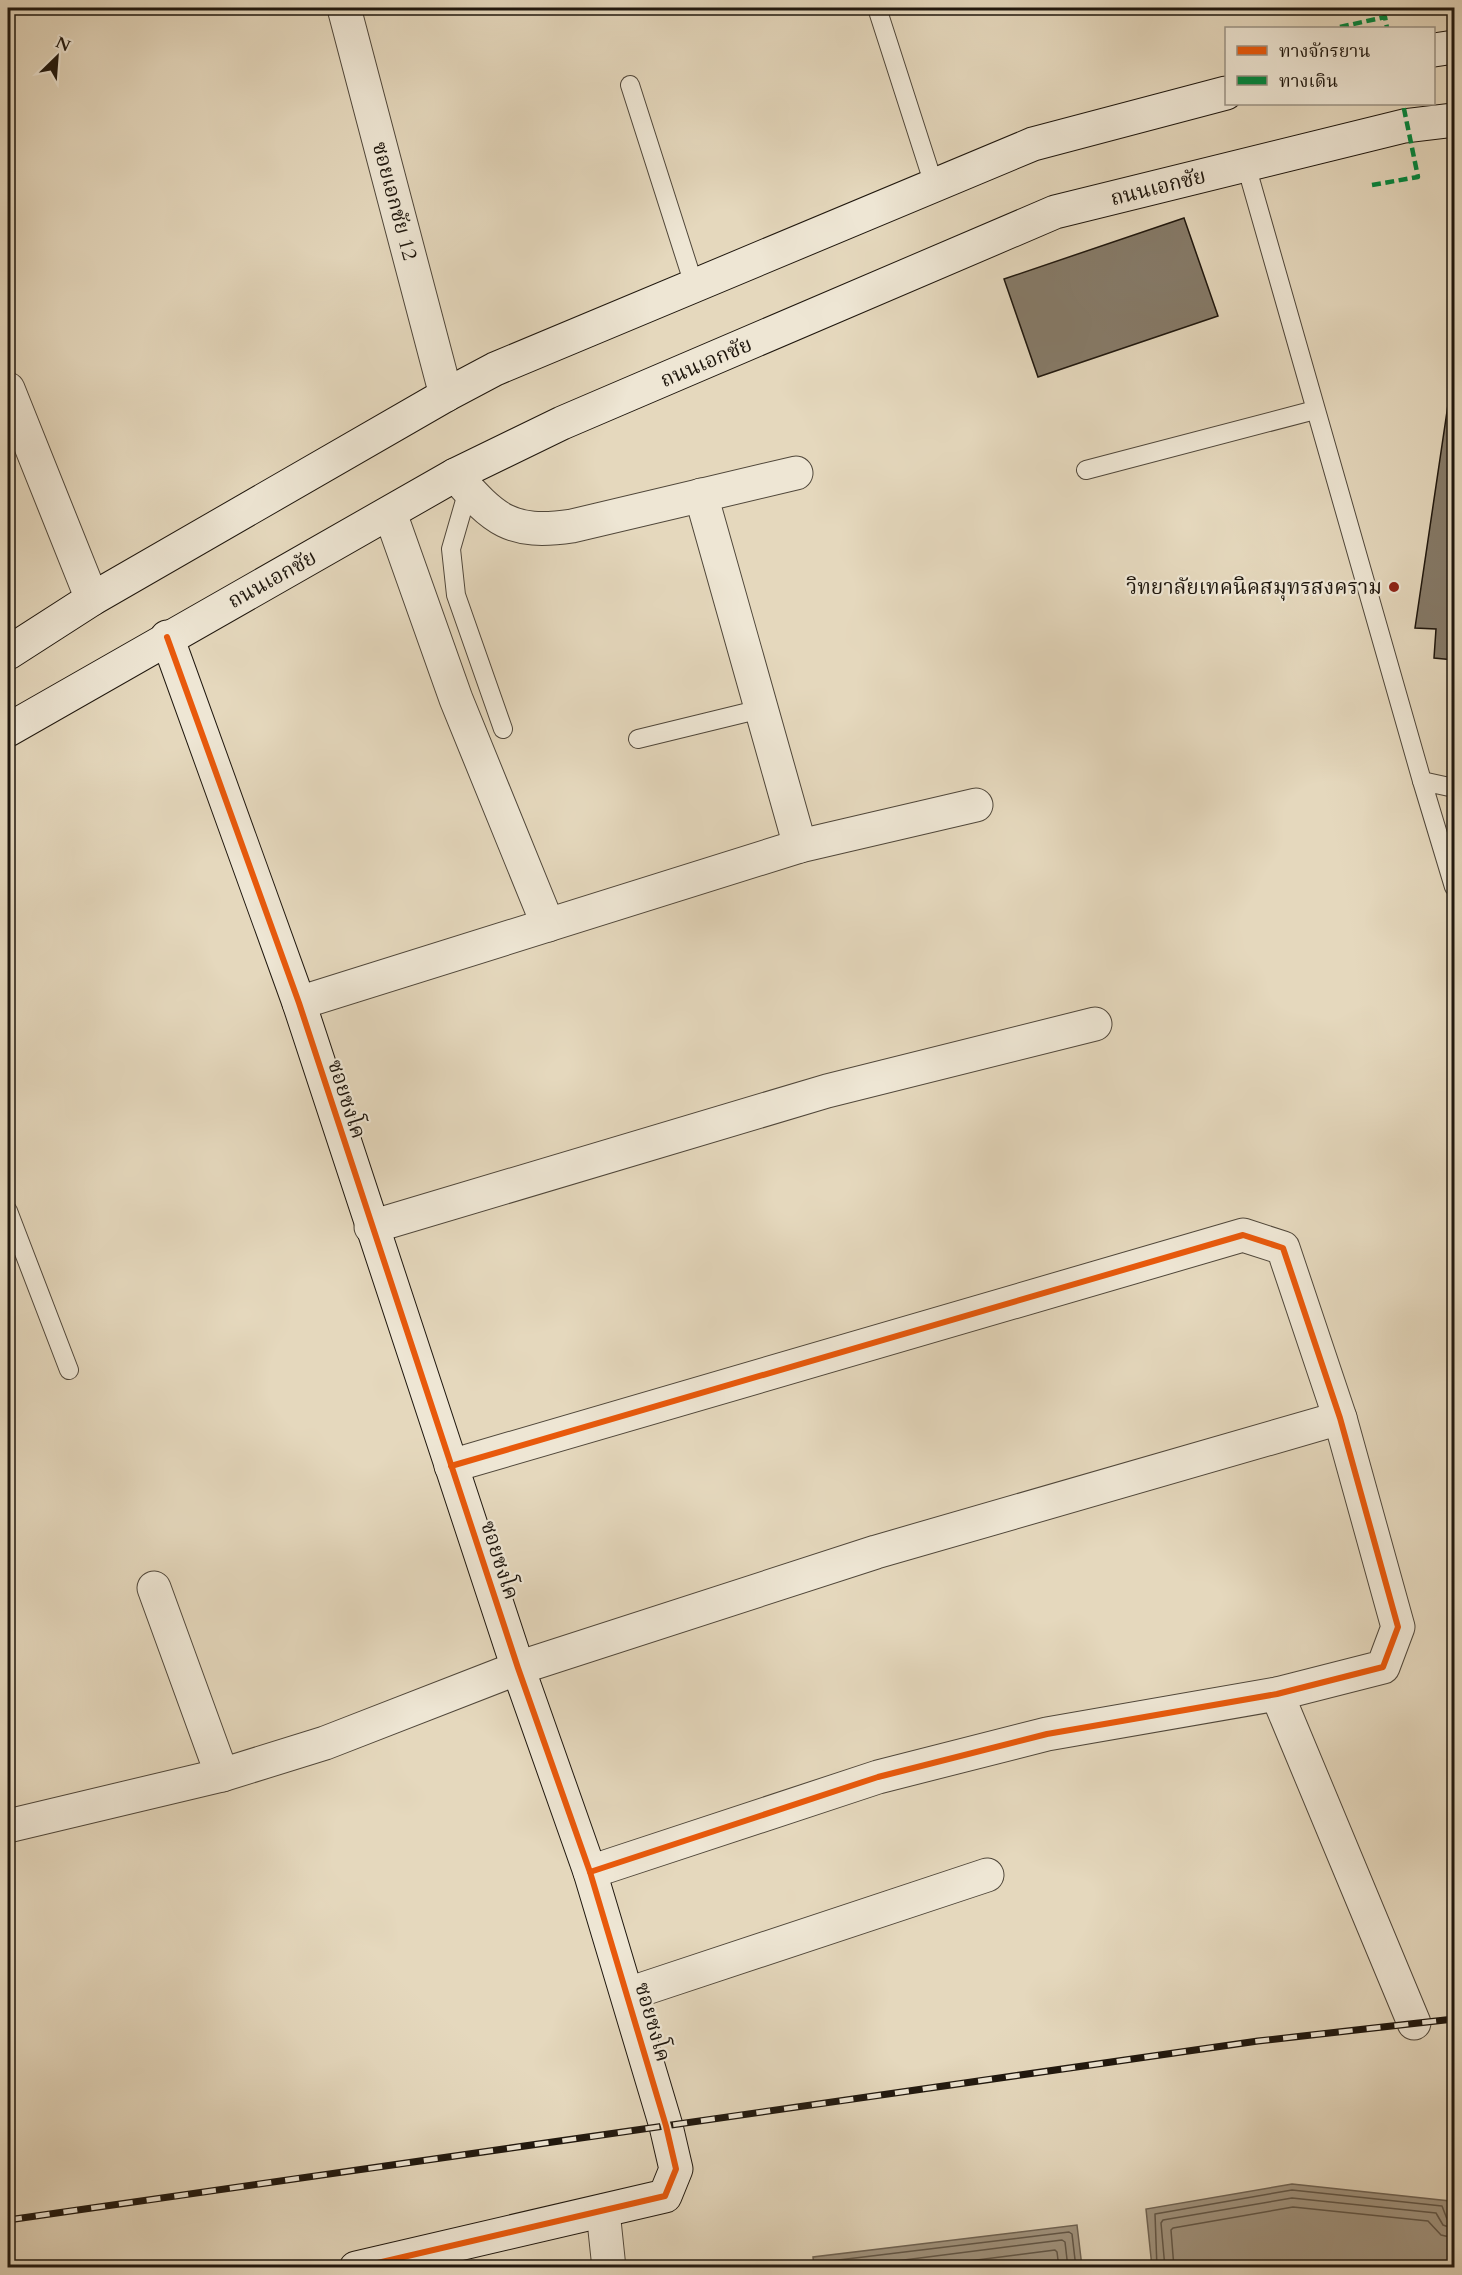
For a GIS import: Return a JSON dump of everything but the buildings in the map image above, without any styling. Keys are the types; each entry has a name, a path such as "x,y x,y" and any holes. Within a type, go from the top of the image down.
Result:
{"street":[{"name":"ซอยเอกชัย 12","path":"344,8 446,395"},
{"path":"1435,50 1455,47"},
{"path":"8,653 92,599 495,369 1033,144 1225,93"},
{"name":"ถนนเอกชัย","path":"8,730 167,637 390,513 462,483 562,423 1055,212 1404,126 1455,120"},
{"path":"8,389 92,599"},
{"path":"462,483 487,511 515,526 545,530 572,526 796,473"},
{"path":"701,495 800,846"},
{"path":"390,513 456,699 548,925"},
{"name":"ซอยชงโค","path":"167,637 299,1003 451,1466 590,1872 628,1994 676,2169 665,2196 356,2268"},
{"path":"299,1003 800,846 976,805"},
{"path":"371,1227 827,1091 1095,1024"},
{"path":"451,1466 1243,1235 1283,1248 1340,1418 1398,1627 1383,1666 1277,1694 1047,1734 878,1777 590,1872"},
{"path":"8,1826 222,1775 325,1743 519,1668 876,1552 1340,1418"},
{"path":"154,1588 222,1775"},
{"path":"1277,1694 1414,2023"},
{"path":"628,1994 987,1875"},
{"path":"603,2211 609,2268"}],"lane":[{"path":"877,8 934,185"},
{"path":"630,85 694,285"},
{"path":"1246,165 1422,781 1455,887"},
{"path":"1086,470 1315,410"},
{"path":"462,483 451,549 456,595 503,729"},
{"path":"638,739 761,709"},
{"path":"1422,781 1455,788"},
{"path":"8,1211 69,1370"}],"water":[{"path":"1292,2184 1450,2201 1454,2267 1152,2267 1146,2209"},
{"path":"1077,2225 1082,2267 814,2267 813,2257"}],"railway":[{"path":"8,2220 1258,2041 1454,2019"}],"marked path":[{"path":"1340,27 1385,17 1387,27"},
{"path":"1372,185 1418,177 1403,105"}],"cycle path":[{"path":"167,637 299,1003 518,1668 590,1872 666,2126 676,2169 665,2196 356,2268"},
{"path":"451,1466 1243,1235 1283,1248 1340,1418 1398,1627 1383,1667 1277,1694 1047,1734 878,1777 590,1872"}],"place":[{"name":"วิทยาลัยเทคนิคสมุทรสงคราม","path":"1394,587"}]}
